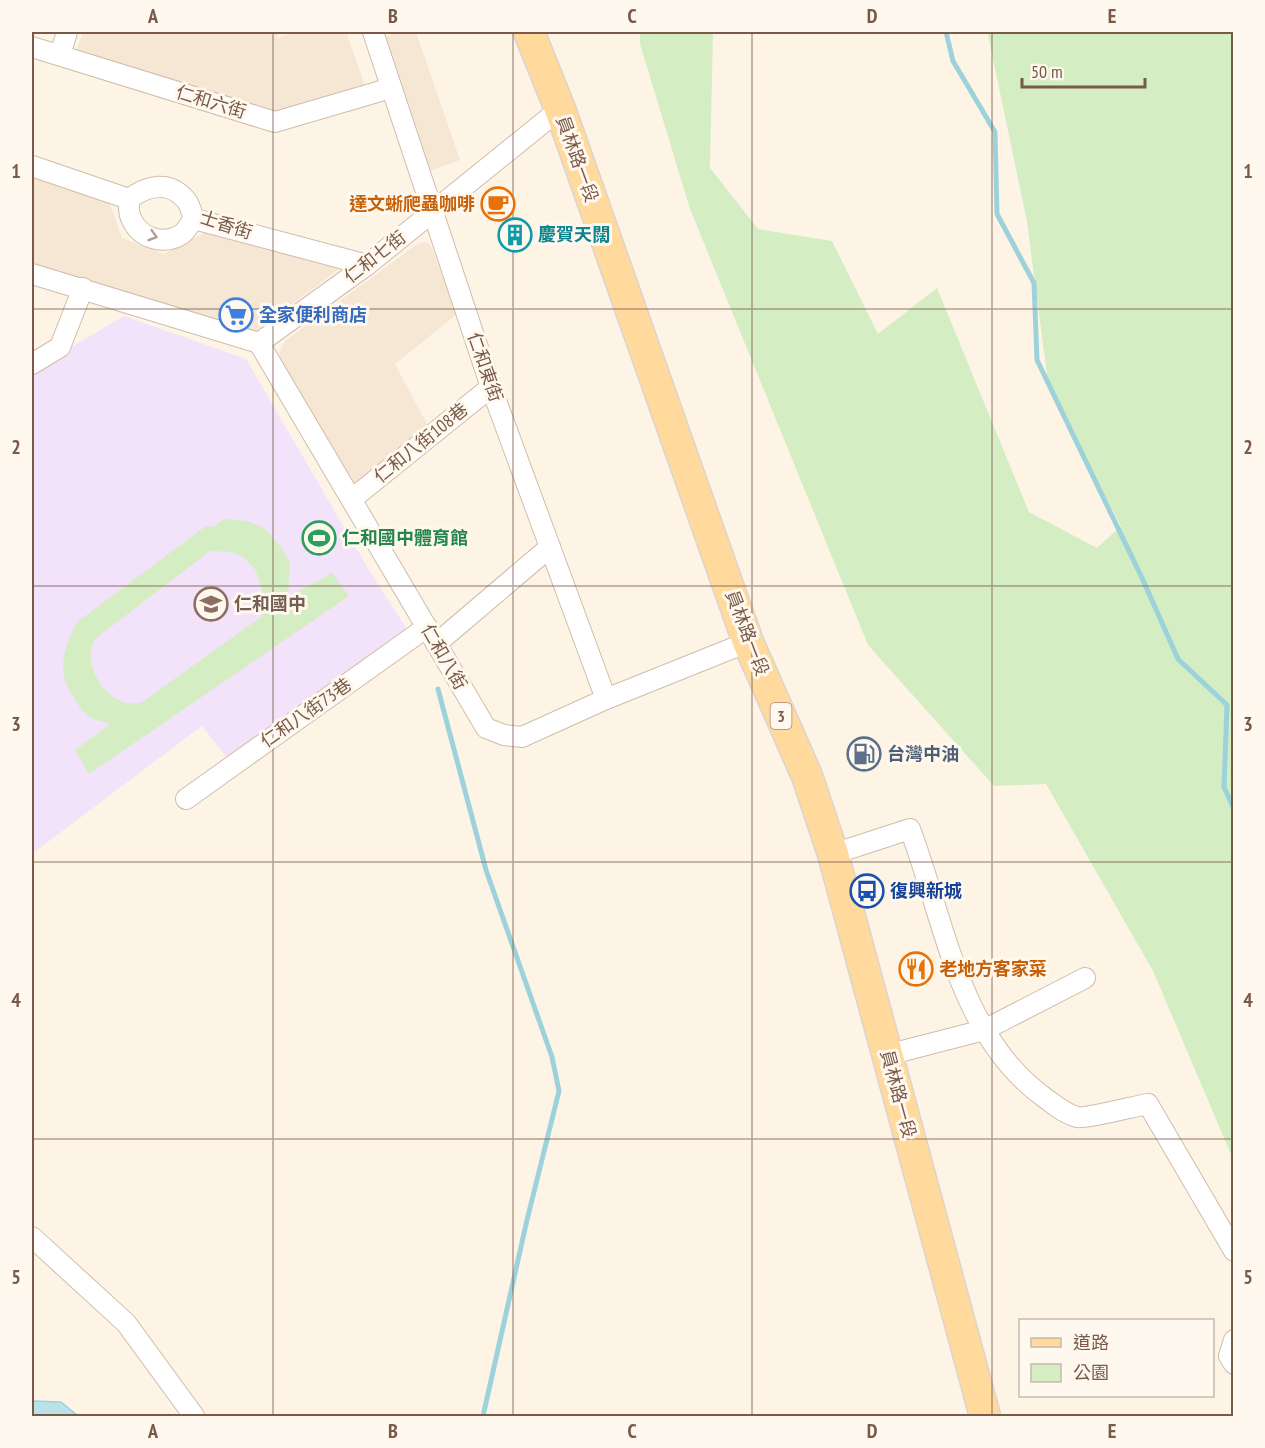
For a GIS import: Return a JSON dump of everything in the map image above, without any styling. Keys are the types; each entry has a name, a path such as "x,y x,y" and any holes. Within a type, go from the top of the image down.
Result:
{"main road":[{"name":"員林路一段","path":"529,32 560,109 748,642 807,776 833,854 985,1416"}],"street":[{"path":"60,55 67,32"},
{"name":"仁和東街","path":"373,32 491,387 606,699"},
{"name":"仁和六街","path":"32,47 275,122 391,88"},
{"name":"仁和七街","path":"259,343 368,265 560,109"},
{"path":"32,166 129,199 129,215 138,230 152,239 169,240 184,232 194,219"},
{"name":"士香街","path":"129,199 142,189 157,186 173,189 188,201 194,219 368,265"},
{"path":"32,274 259,343"},
{"path":"32,364 60,347 84,288"},
{"name":"仁和八街","path":"259,343 486,728 504,735 522,737 606,699 748,642"},
{"name":"仁和八街108巷","path":"352,499 491,387"},
{"name":"仁和八街73巷","path":"186,799 432,636 550,547"},
{"path":"833,854 910,829 961,984 984,1030 1008,1062 1039,1093 1067,1113 1079,1118 1148,1104 1233,1251"},
{"path":"887,1054 984,1030 1085,978"},
{"path":"32,1238 126,1323 194,1416"},
{"path":"1233,1340 1229,1356 1233,1364"}],"shaded area":[{"path":"83,32 279,32 277,38 294,32 346,32 365,86 304,108 265,112 76,52"},
{"path":"403,32 416,32 460,160 430,171 385,37"},
{"path":"32,176 109,201 122,238 163,254 209,231 342,267 252,334 32,266"},
{"path":"426,242 431,246 457,314 395,364 429,428 355,484 284,373 279,353 285,341 419,243"},
{"name":"仁和國中","path":"124,316 246,359 369,570 412,637 231,763 202,726 32,854 32,370"}],"green space":[{"path":"640,32 713,32 710,168 758,229 832,241 878,334 937,288 1029,512 1097,548 1121,526 1049,390 1027,222 988,35 989,32 1233,32 1233,1159 1153,971 1046,784 994,786 868,645 690,209 640,44"},
{"path":"224,519 248,521 265,529 280,546 290,563 288,597 332,573 349,596 89,774 75,750 110,724 88,716 66,684 64,658 77,622 206,526 213,527","holes":["210,551 231,552 243,557 255,569 266,601 261,617 141,703 127,703 113,697 106,691 93,669 91,651 95,639"]}],"water":[{"path":"32,1401 61,1402 78,1416 32,1416"}],"waterway":[{"path":"946,32 953,61 995,132 997,214 1034,283 1037,360 1143,580 1178,659 1227,705 1224,787 1234,809"},
{"path":"438,689 486,870 552,1057 559,1091 483,1416"}],"place":[{"name":"達文蜥爬蟲咖啡","path":"498,204"},
{"name":"慶賀天闊","path":"515,235"},
{"name":"全家便利商店","path":"236,315"},
{"name":"仁和國中體育館","path":"319,538"},
{"name":"仁和國中","path":"211,604"},
{"name":"台灣中油","path":"864,754"},
{"name":"復興新城","path":"867,891"},
{"name":"老地方客家菜","path":"916,969"}]}
